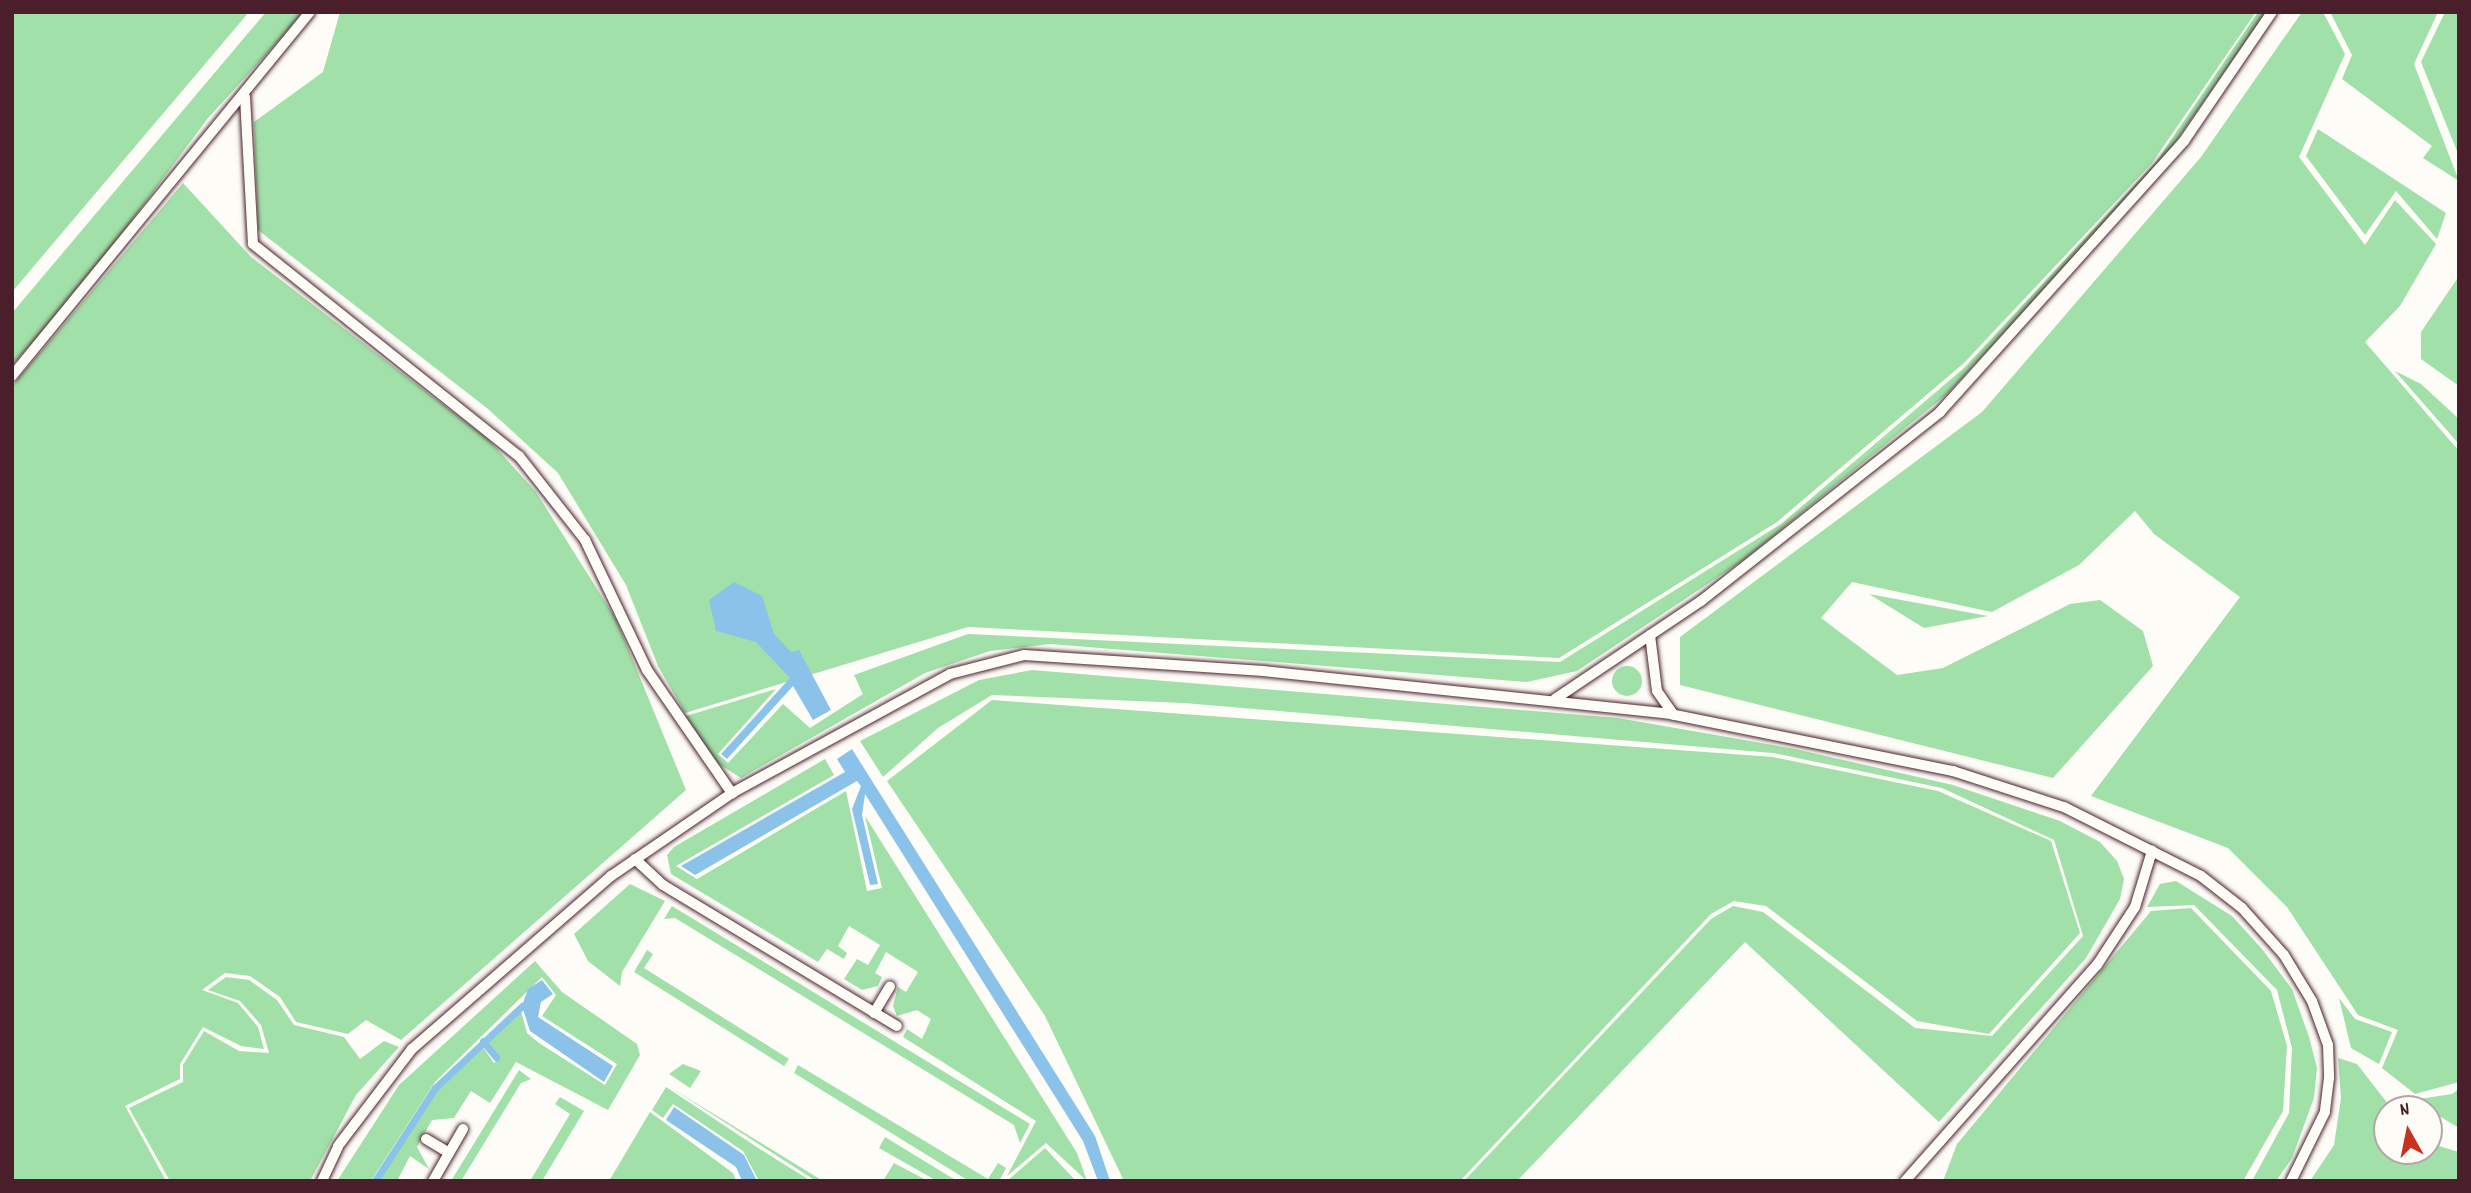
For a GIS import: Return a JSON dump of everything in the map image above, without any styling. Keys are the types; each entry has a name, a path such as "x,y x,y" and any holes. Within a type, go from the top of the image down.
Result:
{"lane":[{"path":"12,376 245,97 310,12"},
{"path":"1555,699 1650,635 1940,412 2184,141 2272,12"},
{"path":"245,97 253,244 519,456 585,540 647,670 732,793"},
{"path":"1650,635 1657,691 1674,715"},
{"path":"322,1181 338,1146 412,1049 635,859 732,793 950,674 1024,655 1555,699 1674,715 1953,771 2064,807 2201,876 2242,908 2284,955 2312,1001 2328,1045 2329,1078 2325,1112 2291,1181"},
{"path":"1905,1181 2097,965 2134,907 2152,851"},
{"path":"635,859 663,885 897,1026"},
{"path":"874,1013 890,986"},
{"path":"433,1181 463,1129"},
{"path":"426,1139 449,1153"}],"green space":[{"path":"12,12 249,12 12,292"},
{"path":"266,12 305,12 208,118 80,290 12,365 12,313"},
{"path":"340,12 2256,12 2152,163 1964,363 1777,522 1559,658 968,627 685,713 658,666 626,585 558,473 488,409 258,230 254,122 323,72"},
{"path":"2258,12 2266,12 2160,164 1947,394 1745,559 1577,671 1527,682 1050,644 990,651 925,673 741,778 717,763 686,716 776,689 718,754 728,763 783,704 810,728 863,694 854,675 968,634 1560,662 1781,524 1964,368 2156,162"},
{"path":"2302,12 2323,12 2345,54 2299,157 2365,245 2395,200 2436,244 2400,306 2365,342 2459,451 2459,1082 2415,1094 2382,1068 2398,1030 2358,1015 2287,907 2228,848 2091,796 2240,597 2154,534 2135,511 2079,565 1992,612 1852,582 1821,618 1897,675 1943,668 2070,604 2100,600 2143,631 2153,666 2053,778 1680,685 1680,637 1982,412 2201,157"},
{"path":"2330,12 2438,12 2414,64 2459,181 2423,158 2432,146 2342,79 2352,55"},
{"path":"2445,12 2459,12 2459,156 2421,62"},
{"path":"2318,129 2446,213 2437,239 2396,191 2365,235 2306,156"},
{"path":"183,183 251,257 489,440 536,492 616,619 686,790 401,1040 366,1020 348,1034 296,1022 280,997 250,976 225,973 202,990 238,1003 258,1027 264,1049 241,1046 203,1027 180,1064 180,1079 125,1106 166,1181 12,1181 12,386"},
{"path":"2459,276 2459,386 2421,359 2421,332"},
{"path":"2395,371 2421,384 2459,419 2458,443"},
{"path":"1869,594 1988,616 1924,628"},
{"path":"1627,666 1633,667 1641,675 1641,687 1633,695 1627,696 1621,695 1613,687 1612,681 1613,675 1621,667"},
{"path":"1032,670 1618,718 1795,749 1953,785 2060,821 2100,842 2117,861 2124,879 2120,899 2086,958 1939,1122 1745,942 1517,1181 1464,1181 1711,919 1733,906 1763,912 1915,1028 1992,1036 2083,936 2054,840 1942,788 1773,753 1184,703 992,695 938,728 883,777 860,741 979,680"},
{"path":"992,700 1773,757 1938,791 2051,841 2080,933 1989,1034 1917,1021 1766,906 1734,901 1711,914 1460,1181 1124,1181 1045,1016 887,781"},
{"path":"825,759 834,775 676,866 697,879 846,791 867,891 882,888 865,816 1077,1153 1087,1181 1046,1143 1007,1176 1036,1121 903,1037 907,1029 922,1039 931,1019 917,1010 897,1016 893,1006 898,987 906,992 918,972 886,952 875,973 882,977 878,986 862,990 844,979 857,959 868,965 880,945 849,926 838,946 847,953 844,959 827,949 818,962 671,874 667,855 674,847"},
{"path":"2176,881 2232,916 2262,949 2292,989 2309,1037 2317,1068 2314,1098 2292,1158 2276,1181 2252,1181 2289,1113 2292,1048 2277,990 2194,905 2147,907 2160,884"},
{"path":"630,884 665,901 622,972 620,986 588,961 574,934"},
{"path":"672,906 1030,1124 1020,1143 1014,1125 675,918 664,919"},
{"path":"2191,908 2271,991 2287,1046 2283,1111 2243,1181 1943,1181 1957,1144 2151,911"},
{"path":"647,950 653,954 644,968 789,1059 784,1066 634,972"},
{"path":"535,961 562,992 637,1044 640,1055 608,1110 516,1062 490,1103 471,1091 454,1118 432,1120 417,1147 429,1169 410,1156 397,1181 379,1181 436,1090 483,1047 494,1063 500,1058 488,1041 521,1011 527,1033 605,1085 617,1064 542,1016 556,995 542,977 435,1082 371,1181 337,1181 399,1085"},
{"path":"226,977 249,980 277,1000 294,1025 344,1037 360,1059 384,1041 399,1047 356,1095 310,1181 170,1181 129,1108 183,1082 183,1065 204,1031 239,1051 269,1053 261,1025 240,1001 208,990"},
{"path":"2339,998 2355,1019 2392,1032 2379,1064 2351,1048"},
{"path":"2338,1058 2357,1064 2381,1095 2373,1095 2373,1165 2443,1165 2443,1147 2459,1152 2459,1181 2310,1181 2334,1145 2341,1098"},
{"path":"683,1064 701,1071 690,1088 669,1074"},
{"path":"798,1065 988,1179 998,1163 1006,1168 999,1181 969,1181 794,1073"},
{"path":"519,1070 531,1079 521,1083 461,1181 451,1181"},
{"path":"668,1086 823,1181 816,1181"},
{"path":"666,1087 811,1181 759,1181 743,1151 673,1104 663,1118 652,1110"},
{"path":"2459,1089 2459,1128 2443,1118 2443,1095"},
{"path":"560,1097 584,1111 542,1181 530,1181 570,1114 555,1104"},
{"path":"650,1112 733,1173 736,1181 609,1181"},
{"path":"885,1137 957,1181 937,1181 879,1148"},
{"path":"1045,1148 1076,1181 1007,1181"},
{"path":"894,1163 928,1181 883,1181"}],"water":[{"path":"734,582 762,596 774,634 791,652 799,650 831,710 813,720 793,686 727,759 721,754 790,678 756,642 716,631 709,600"},
{"path":"852,749 1095,1136 1110,1181 1098,1181 1083,1141 865,794 862,815 878,884 870,885 852,809 861,786 857,781 695,875 681,866 845,772 837,759"},
{"path":"542,980 553,994 541,1002 538,1017 613,1066 604,1082 530,1031 522,1006 528,989"},
{"path":"674,1107 744,1155 757,1181 742,1181 736,1167 666,1120"}],"waterway":[{"path":"375,1181 435,1088 522,1006"},
{"path":"483,1041 496,1057"}]}
